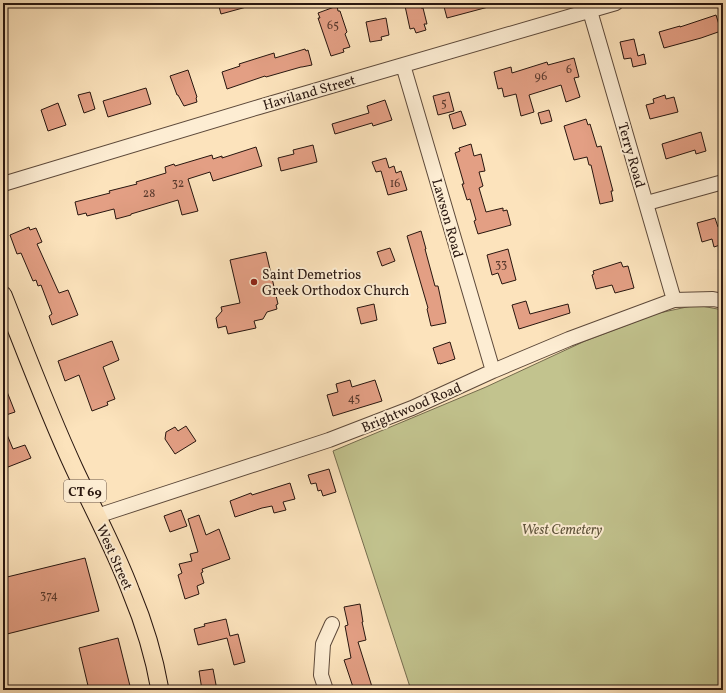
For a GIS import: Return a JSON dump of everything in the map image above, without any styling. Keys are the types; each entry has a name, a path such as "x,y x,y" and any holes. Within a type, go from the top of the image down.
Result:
{"main road":[{"name":"West Street","path":"3,295 55,427 131,590 156,669 160,690"}],"street":[{"name":"Haviland Street","path":"3,184 259,107 616,3"},
{"name":"Terry Road","path":"590,11 674,300"},
{"name":"Lawson Road","path":"403,65 493,371"},
{"path":"647,203 723,182"},
{"name":"Brightwood Road","path":"97,516 329,440 412,408 493,371 569,339 674,300 713,299 723,301"},
{"path":"326,690 321,675 323,644 332,624"}],"green space":[{"name":"West Cemetery","path":"696,305 723,310 723,690 411,690 333,451 486,387 585,341 659,313"}],"building":[{"path":"218,3 250,3 250,6 221,14"},
{"path":"420,3 421,8 423,8 427,24 424,24 426,30 416,33 414,28 410,29 405,6"},
{"path":"443,3 492,3 492,6 447,18"},
{"path":"337,6 347,32 345,34 350,47 343,49 344,52 331,56 318,18 320,18 318,13"},
{"path":"716,15 721,31 664,48 659,32 680,27"},
{"path":"386,18 389,35 381,37 382,40 370,42 366,22"},
{"path":"634,39 638,56 644,54 646,64 633,67 631,58 624,59 620,42"},
{"path":"305,49 306,51 308,50 312,65 266,77 265,76 227,89 222,72 240,66 239,64 274,53 275,58"},
{"path":"574,58 579,77 574,78 580,97 566,102 561,85 529,95 534,112 521,116 516,94 504,97 502,88 498,89 494,72 511,67 512,73 547,62 548,65"},
{"path":"188,70 197,97 197,102 184,106 177,95 170,76"},
{"path":"146,88 151,104 108,117 103,101"},
{"path":"90,92 95,109 84,113 78,95"},
{"path":"449,92 454,111 438,115 433,96"},
{"path":"665,95 666,99 674,97 678,112 650,119 646,105 654,103 653,99"},
{"path":"385,100 392,120 373,126 372,123 335,134 332,124 369,113 367,106"},
{"path":"58,103 66,125 48,131 41,110"},
{"path":"549,110 552,121 541,124 538,113"},
{"path":"461,111 466,125 453,129 449,115"},
{"path":"586,119 588,125 590,124 597,147 601,146 613,191 611,191 613,201 600,204 591,165 589,165 587,157 574,160 564,126"},
{"path":"701,132 706,151 696,154 695,150 666,159 662,144"},
{"path":"471,144 474,156 481,154 485,171 479,172 483,186 479,188 486,212 503,208 503,211 507,210 511,225 478,234 474,221 476,220 470,199 467,200 455,153 460,151 459,148"},
{"path":"313,145 317,162 281,171 278,158 294,154 293,150"},
{"path":"256,147 262,166 213,181 210,172 188,179 198,211 182,215 178,200 116,219 114,209 87,216 86,213 78,215 75,202 110,193 109,191 137,184 136,182 166,173 165,167 174,164 175,166 212,155 213,159 222,156 222,158"},
{"path":"386,158 389,168 394,166 396,173 401,171 407,190 388,195 381,171 376,172 372,162"},
{"path":"715,218 718,227 723,225 723,244 714,247 712,239 702,242 697,223"},
{"path":"29,227 30,230 36,228 42,242 37,244 59,293 68,290 78,315 52,325 49,316 52,314 41,285 38,286 36,280 33,281 21,253 17,254 10,235"},
{"path":"421,231 435,286 438,286 446,323 431,326 428,308 407,236"},
{"path":"390,248 395,261 382,266 377,252"},
{"path":"508,249 516,280 502,284 498,273 492,275 487,255"},
{"name":"Saint Demetrios Greek Orthodox Church","path":"266,252 278,304 276,305 277,309 267,312 263,319 254,321 256,328 228,334 226,326 218,328 216,318 222,311 221,307 240,303 230,260"},
{"path":"621,262 623,267 628,266 634,288 615,293 612,285 596,289 592,275 594,274 593,271"},
{"path":"526,301 530,314 568,304 570,313 519,329 512,305"},
{"path":"374,304 377,320 361,324 357,308"},
{"path":"112,341 119,360 103,367 115,399 107,402 108,405 92,411 79,375 65,381 58,361"},
{"path":"450,342 455,359 438,364 433,348"},
{"path":"350,380 352,387 375,380 382,401 333,416 327,395 338,392 336,384"},
{"path":"3,384 15,412 3,416"},
{"path":"3,425 13,449 25,445 31,458 3,469"},
{"path":"186,426 196,441 175,454 165,439 166,432 175,427 178,431"},
{"path":"329,469 336,492 323,496 321,490 318,491 316,483 311,484 308,475"},
{"path":"290,483 295,499 283,502 286,510 274,513 272,506 235,517 230,501 251,493 252,495"},
{"path":"181,510 187,526 170,532 164,516"},
{"path":"199,515 206,535 219,529 230,559 202,569 203,572 201,573 204,583 197,586 199,594 185,599 178,575 182,573 179,564 192,561 190,554 198,552 188,519"},
{"path":"85,558 99,611 3,635 3,578"},
{"path":"360,604 366,640 358,642 373,690 354,690 344,660 351,658 345,626 348,625 344,607"},
{"path":"226,619 230,636 238,634 245,662 234,665 227,638 198,645 194,629 205,626 204,624"},
{"path":"118,638 131,690 89,690 79,648"},
{"path":"213,669 217,690 202,690 199,671"}],"place":[{"name":"Saint Demetrios Greek Orthodox Church","path":"254,282"}]}
